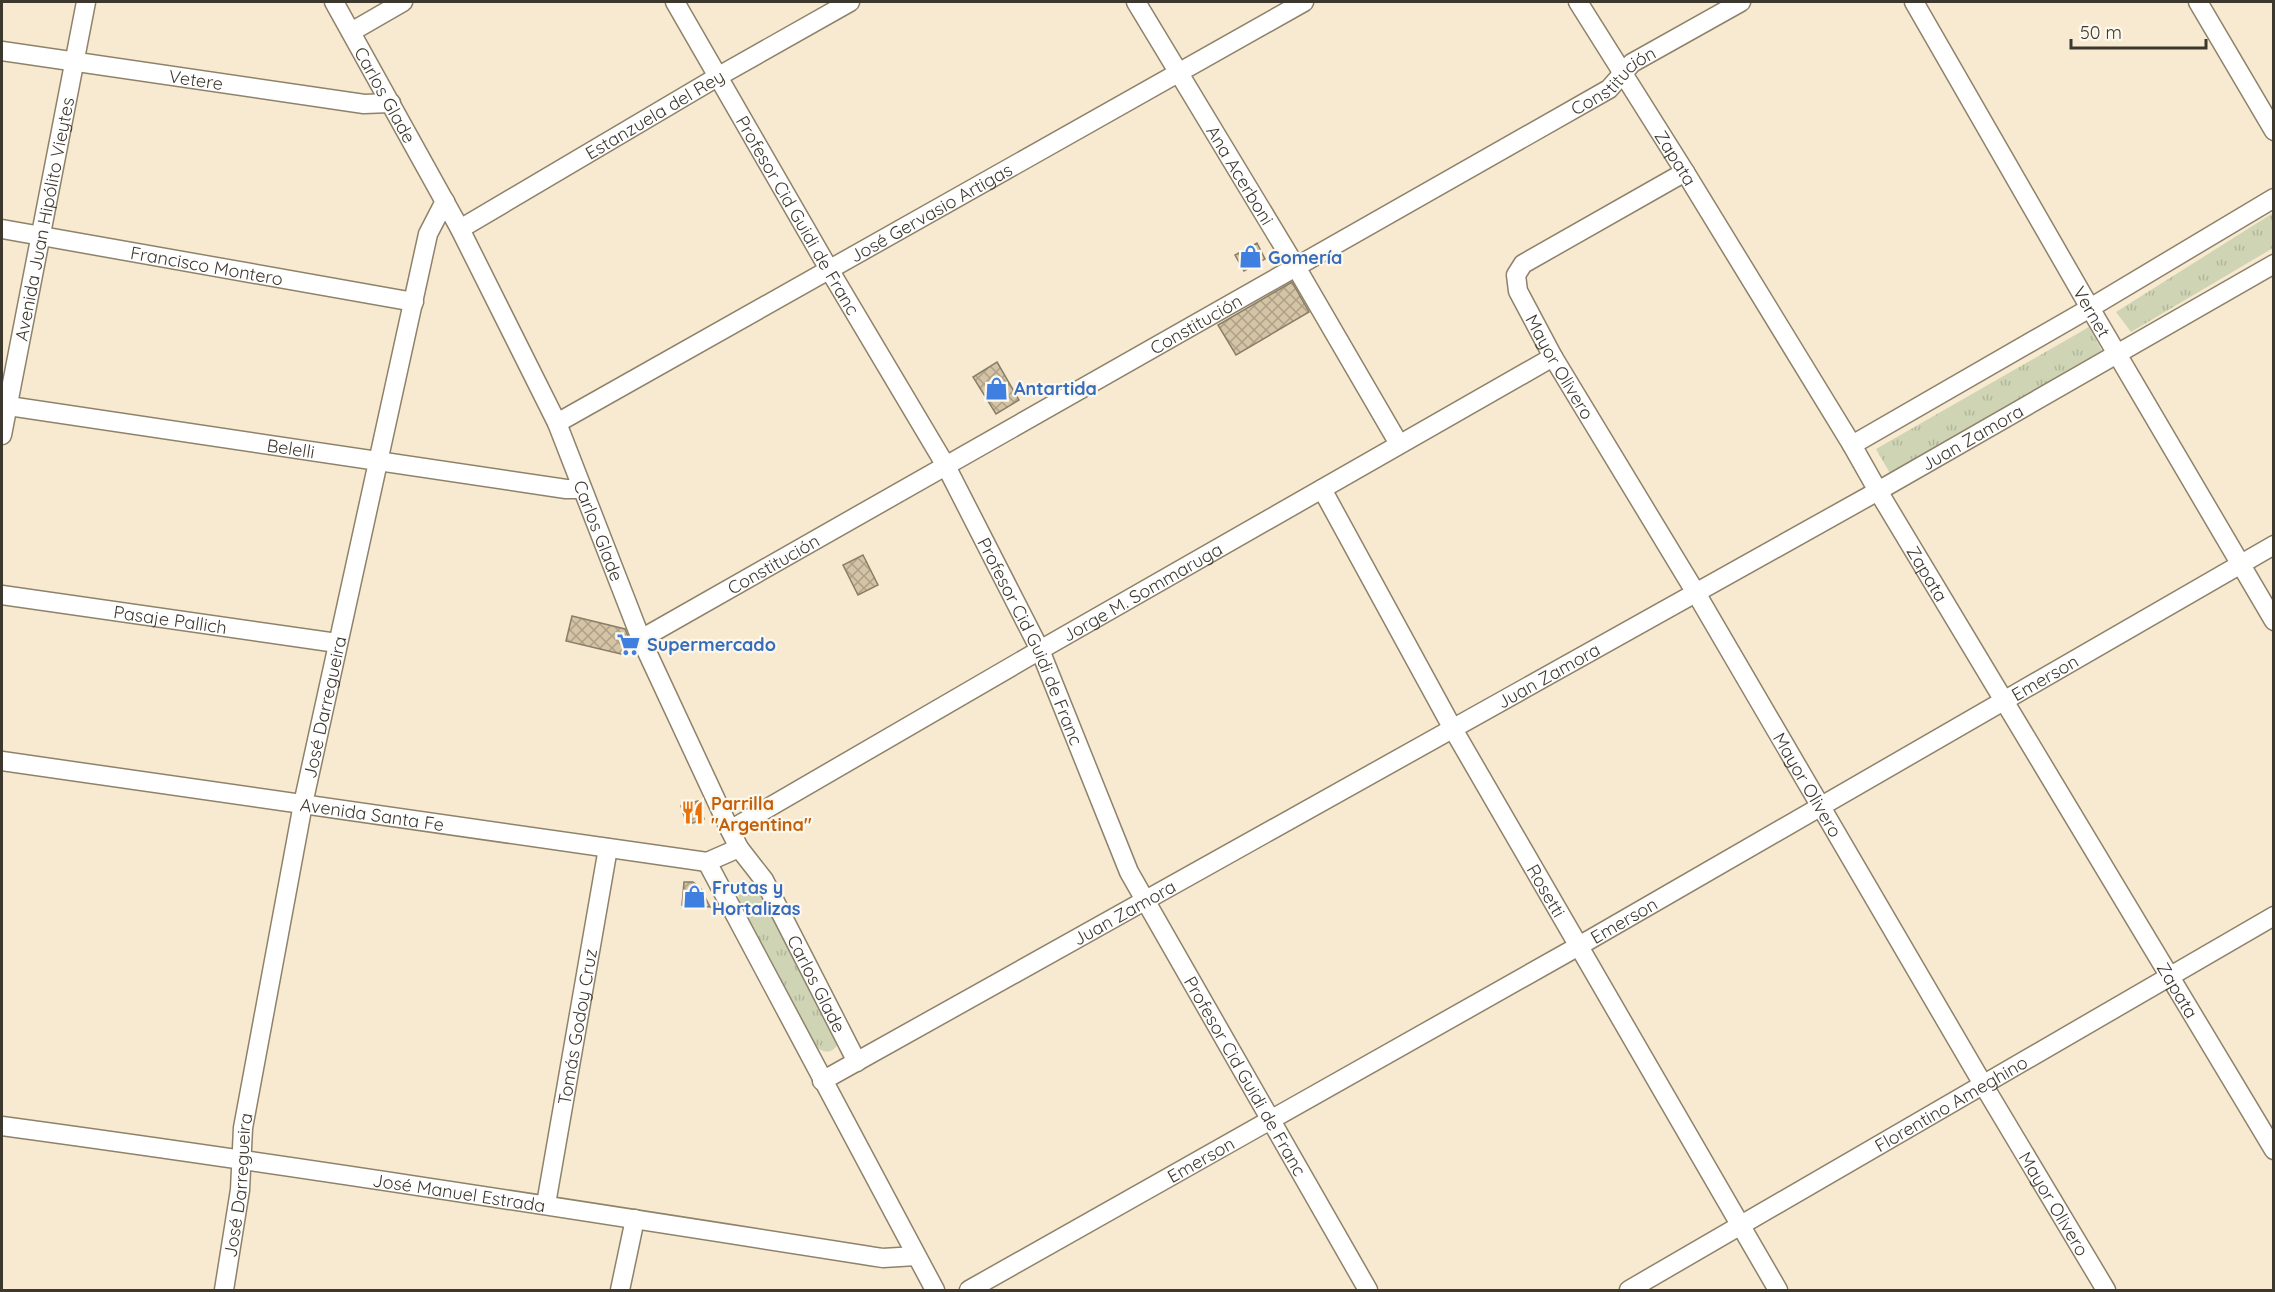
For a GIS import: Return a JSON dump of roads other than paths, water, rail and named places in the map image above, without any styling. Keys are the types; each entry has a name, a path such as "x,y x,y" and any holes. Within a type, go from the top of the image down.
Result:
{"street":[{"name":"Avenida Juan Hipólito Vieytes","path":"2,435 5,405 42,234 86,2"},
{"name":"Carlos Glade","path":"334,2 460,229 557,423 641,639 730,830 739,848 764,880 857,1062"},
{"path":"351,32 403,2"},
{"name":"Profesor Cid Guidi de Franc","path":"675,2 830,271 946,466 1040,650 1119,848 1145,901 1368,1290"},
{"name":"Estanzuela del Rey","path":"460,229 719,76 850,2"},
{"name":"Ana Acerboni","path":"1136,2 1296,267 1399,444"},
{"name":"José Gervasio Artigas","path":"557,423 1304,2"},
{"name":"Zapata","path":"1578,2 1852,445 2274,1149"},
{"name":"Constitución","path":"641,639 1609,89 1632,63 1741,2"},
{"name":"Vernet","path":"1914,2 2274,621"},
{"path":"2198,2 2274,131"},
{"name":"Vetere","path":"2,51 364,104 391,103"},
{"name":"Mayor Olivero","path":"1685,172 1523,264 1516,275 1518,291 1553,357 1696,593 2106,1290"},
{"path":"1852,445 2090,308 2274,198"},
{"name":"José Darregueira","path":"224,1290 240,1191 243,1128 303,804 428,234 445,201"},
{"name":"Francisco Montero","path":"2,229 42,234 414,302"},
{"name":"Juan Zamora","path":"822,1081 1878,491 2274,264"},
{"name":"Jorge M. Sommaruga","path":"730,830 1553,357"},
{"name":"Belelli","path":"5,405 566,489 582,489"},
{"name":"Rosetti","path":"1322,489 1453,729 1577,947 1778,1290"},
{"name":"Emerson","path":"969,1290 1577,947 2274,545"},
{"name":"Pasaje Pallich","path":"2,595 337,643"},
{"name":"Avenida Santa Fe","path":"2,760 707,862"},
{"name":"Tomás Godoy Cruz","path":"546,1204 608,848"},
{"path":"739,848 707,862 935,1290"},
{"name":"Florentino Ameghino","path":"1629,1290 2274,916"},
{"name":"José Manuel Estrada","path":"2,1126 546,1204 883,1258 916,1256"},
{"path":"620,1290 635,1219"}],"place":[{"name":"Gomería","path":"1250,257"},
{"name":"Antartida","path":"996,388"},
{"name":"Supermercado","path":"629,644"},
{"name":"Parrilla \"Argentina\"","path":"693,813"},
{"name":"Frutas y Hortalizas","path":"694,897"}]}
